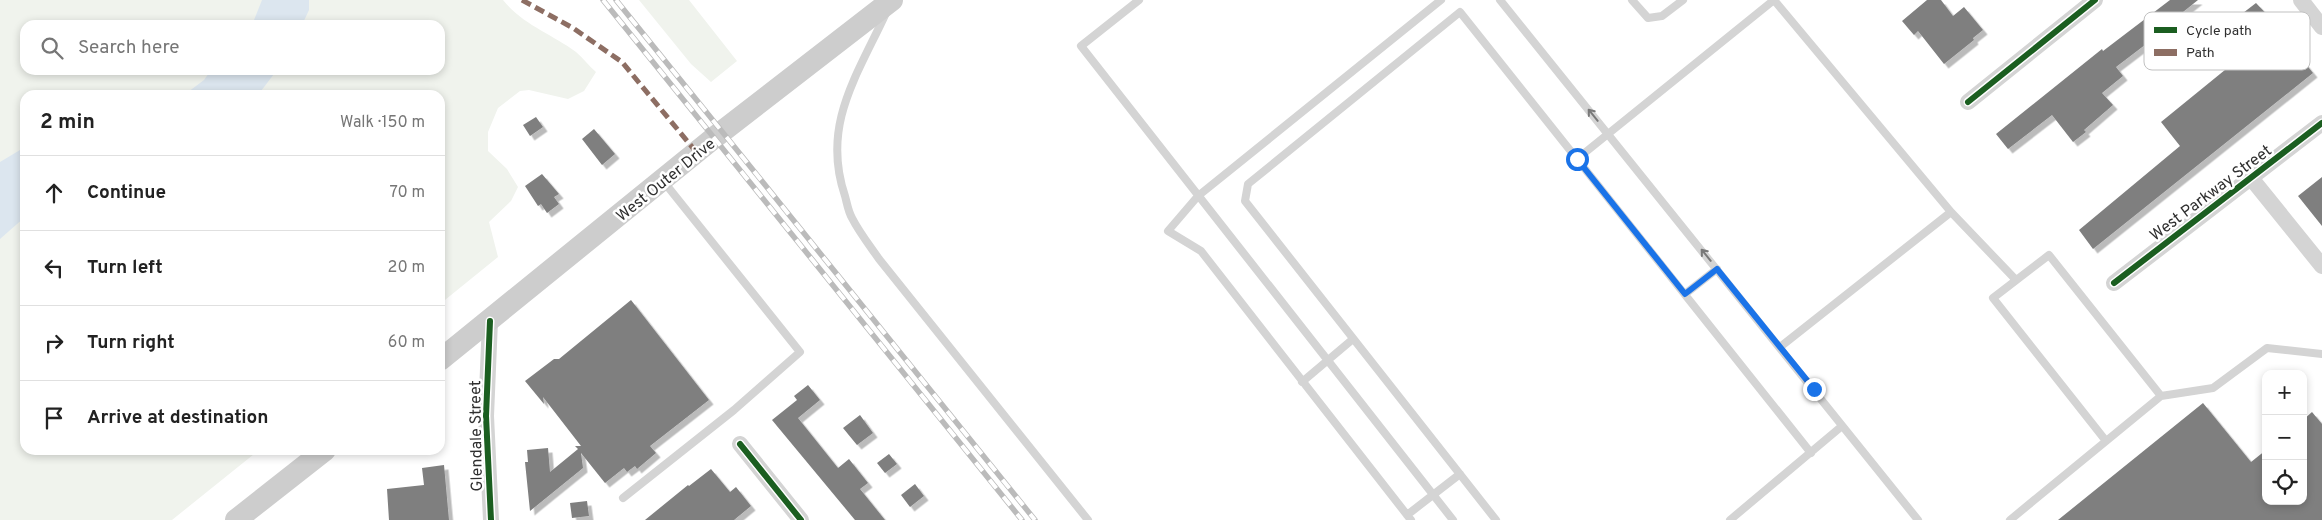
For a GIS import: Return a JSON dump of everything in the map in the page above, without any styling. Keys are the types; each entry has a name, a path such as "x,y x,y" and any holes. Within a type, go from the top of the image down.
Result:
{"main road":[{"name":"West Outer Drive","path":"445,356 715,137 892,0"},
{"path":"236,520 319,455"}],"street":[{"path":"1968,102 2095,0"},
{"path":"2301,0 2322,26"},
{"name":"West Parkway Street","path":"2114,284 2322,123"},
{"path":"2250,178 2322,266"},
{"name":"Glendale Street","path":"490,321 486,416 491,520"},
{"path":"740,444 800,519"}],"lane":[{"path":"892,0 845,100 839,122 836,152 841,185 851,217 879,259 1088,520"},
{"path":"1139,0 1081,46 1453,520"},
{"path":"1441,0 1198,196 1168,231 1201,251 1409,518 1433,495 1460,474"},
{"path":"1500,0 1918,520"},
{"path":"1632,0 1648,18 1662,16 1683,0"},
{"path":"1577,159 1774,0 1951,212 2016,280"},
{"path":"1496,520 1245,201 1248,184 1460,12 1811,453"},
{"path":"624,498 734,410 800,352 663,180"},
{"path":"1780,347 1951,212"},
{"path":"2106,441 1993,298 2049,255 2161,396"},
{"path":"1685,294 1717,269"},
{"path":"1302,382 1353,339"},
{"path":"2010,520 2161,396 2213,388 2267,348 2322,354"},
{"path":"1730,520 1842,426"}],"shaded area":[{"path":"0,0 503,0 519,16 576,52 596,72 584,91 568,99 529,90 520,91 498,108 488,132 488,151 507,169 518,187 511,201 489,222 498,257 445,300 445,90 20,90 20,455 253,455 172,520 0,520"},
{"path":"262,0 309,0 309,10 304,20 254,20"},
{"path":"639,0 689,0 737,61 711,82 691,64"},
{"path":"208,75 273,75 262,90 191,90"},
{"path":"20,150 20,221 0,239 0,162"}],"building":[{"path":"1927,0 1941,0 1953,16 1964,7 1983,30 1973,38 1974,40 1944,64 1918,31 1914,35 1902,21"},
{"path":"2170,0 2198,0 2183,12 2154,12"},
{"path":"2256,3 2265,12 2244,12"},
{"path":"2144,20 2144,46 2116,67 2123,76 2102,93 2113,105 2084,130 2086,132 2073,142 2052,115 2008,149 1996,134 2102,49 2103,51"},
{"path":"2310,69 2313,73 2093,249 2079,230 2180,146 2161,122 2225,70"},
{"path":"536,117 543,127 530,136 523,125"},
{"path":"594,129 615,154 602,165 582,139"},
{"path":"542,174 559,194 554,197 559,204 547,213 541,204 538,206 525,186"},
{"path":"2322,177 2322,226 2298,196"},
{"path":"631,300 709,400 650,446 656,453 637,469 635,466 627,472 624,468 605,483 581,453 583,468 530,511 525,462 528,462 527,450 548,448 550,472 578,449 575,446 581,446 543,397 544,404 525,381 554,359 559,359"},
{"path":"808,385 820,400 798,418 838,468 849,459 868,483 860,489 885,520 855,520 772,420 797,400 794,396"},
{"path":"2203,403 2251,462 2262,453 2262,505 2307,505 2307,416 2312,412 2322,424 2322,520 2058,520"},
{"path":"860,415 873,433 857,445 843,428"},
{"path":"889,454 897,464 885,473 877,463"},
{"path":"444,465 449,520 389,520 387,489 424,485 422,468"},
{"path":"711,469 730,492 736,487 751,506 734,520 645,520 688,485"},
{"path":"915,484 924,496 910,507 901,495"},
{"path":"587,501 589,516 572,518 570,503"}],"railway":[{"path":"603,0 1022,520"},
{"path":"616,0 1035,520"}],"marked path":[{"path":"522,0 573,28 622,62 697,153"}],"cycle path":[{"path":"1968,102 2095,0"},
{"path":"2114,283 2322,123"},
{"path":"490,321 486,416 491,520"},
{"path":"740,444 801,520"}],"route":[{"path":"1577,159 1685,294 1717,269 1814,389"}]}
